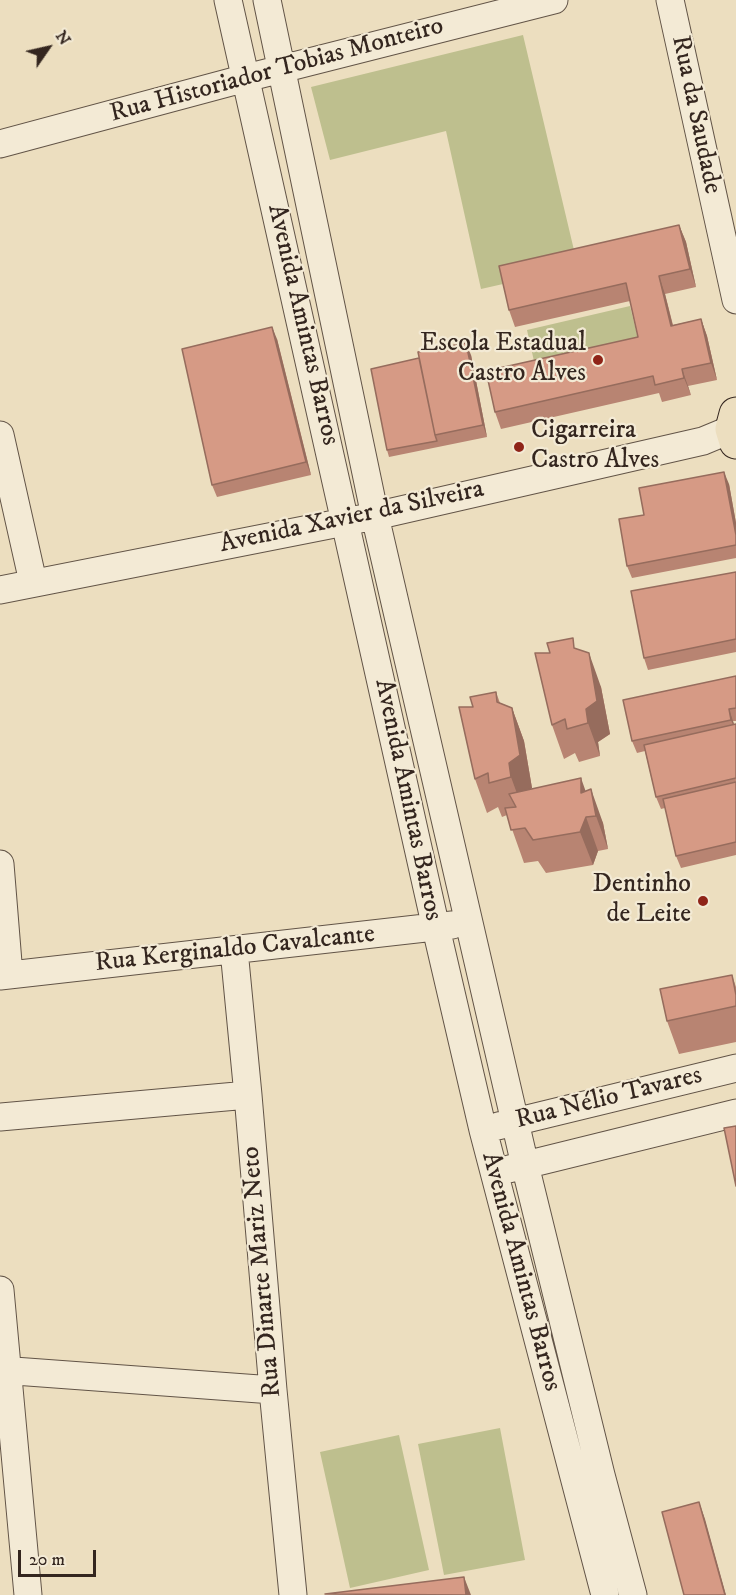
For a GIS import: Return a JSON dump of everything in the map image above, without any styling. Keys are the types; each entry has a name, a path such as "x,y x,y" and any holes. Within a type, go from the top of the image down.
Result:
{"street":[{"name":"Avenida Amintas Barros","path":"228,0 483,1130 605,1595"},
{"name":"Avenida Amintas Barros","path":"267,0 375,516 525,1165 633,1595"},
{"name":"Rua Historiador Tobias Monteiro","path":"0,144 246,78 554,0"},
{"name":"Rua da Saudade","path":"670,0 736,300"},
{"path":"0,435 33,582"},
{"name":"Avenida Xavier da Silveira","path":"0,590 375,516 729,435"},
{"path":"0,864 5,976"},
{"name":"Rua Kerginaldo Cavalcante","path":"5,976 436,928 469,921"},
{"name":"Rua Dinarte Mariz Neto","path":"234,950 292,1595"},
{"name":"Rua Nélio Tavares","path":"483,1130 736,1068"},
{"path":"0,1117 248,1095"},
{"name":"Rua Nélio Tavares","path":"494,1174 736,1113"},
{"path":"0,1290 9,1486 28,1595"},
{"path":"4,1370 273,1390"},
{"path":"560,1426 588,1420"}],"green space":[{"path":"523,35 578,267 481,289 446,131 330,160 311,87"},
{"path":"630,306 640,347 536,370 527,330"},
{"path":"500,1428 525,1560 444,1575 418,1444"},
{"path":"399,1435 429,1570 350,1588 320,1452"}],"building":[{"name":"Escola Estadual Castro Alves","path":"679,225 690,269 659,276 671,326 701,319 711,363 682,369 684,378 655,385 653,376 495,412 486,371 638,337 626,283 509,310 499,266"},
{"path":"272,327 306,462 212,485 182,349"},
{"path":"466,343 483,425 435,435 418,352"},
{"path":"419,358 437,441 387,450 371,369"},
{"path":"724,472 736,545 627,566 619,519 644,515 639,488"},
{"path":"736,572 736,639 644,658 631,591"},
{"path":"573,638 574,648 589,653 597,701 586,709 588,723 567,729 565,719 552,725 535,653 550,653 547,643"},
{"path":"736,676 736,708 729,709 731,720 632,741 623,700"},
{"path":"496,692 497,702 512,708 520,755 509,763 511,777 489,783 488,773 475,779 459,707 473,707 470,697"},
{"path":"736,724 736,778 656,797 644,745"},
{"path":"581,778 581,793 591,789 596,816 586,817 580,832 533,840 525,828 511,830 505,808 516,807 509,794"},
{"path":"736,782 736,842 676,856 663,799"},
{"path":"732,975 736,1006 667,1021 660,989"},
{"path":"736,1126 736,1186 724,1128"},
{"path":"699,1502 725,1595 684,1595 662,1512"},
{"path":"464,1577 466,1595 325,1594"}],"place":[{"name":"Escola Estadual Castro Alves","path":"598,360"},
{"name":"Cigarreira Castro Alves","path":"519,447"},
{"name":"Dentinho de Leite","path":"703,901"}]}
